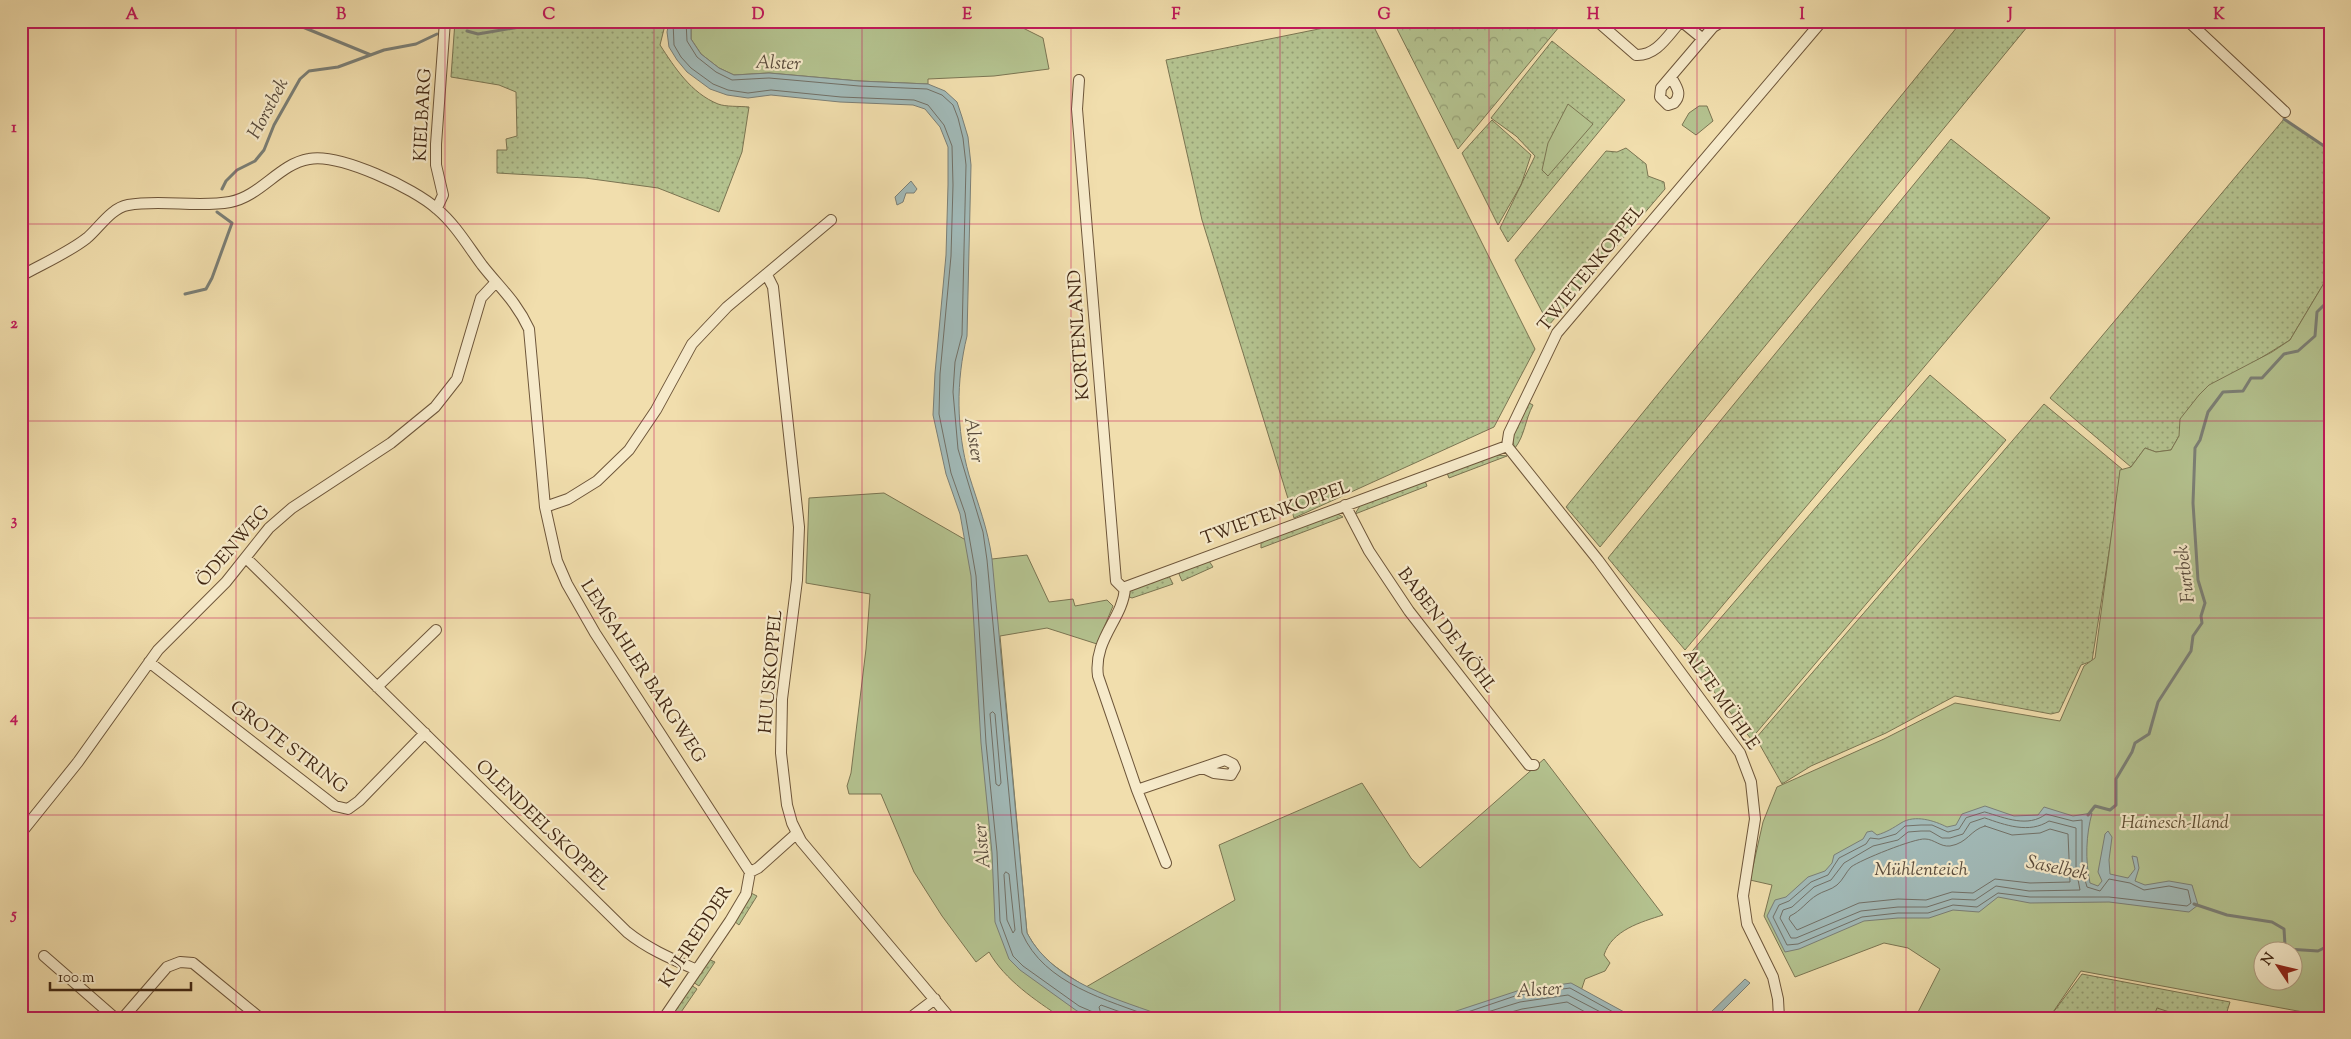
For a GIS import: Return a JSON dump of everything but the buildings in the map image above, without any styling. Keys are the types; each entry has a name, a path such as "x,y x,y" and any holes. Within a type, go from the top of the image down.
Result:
{"street":[{"name":"KIELBARG","path":"436,208 443,195 436,165 436,144 445,21"},
{"path":"1597,21 1636,55 1644,56 1652,53 1681,21 1703,39"},
{"path":"1671,77 1713,27 1722,21"},
{"name":"TWIETENKOPPEL","path":"1123,588 1507,446 1510,433 1557,334 1822,21"},
{"path":"2188,21 2285,112"},
{"name":"KORTENLAND","path":"1080,80 1077,109 1116,581 1123,588"},
{"name":"LEMSAHLER BARGWEG","path":"21,276 86,238 108,216 126,205 229,202 251,194 291,166 309,159 326,157 345,162 404,188 436,208 450,221 496,282 519,308 529,328 545,507 557,561 567,584 595,633 750,872"},
{"path":"545,507 568,499 597,481 629,450 656,410 692,344 727,307 831,220"},
{"name":"HUUSKOPPEL","path":"767,275 773,287 799,527 797,580 782,699 781,729 787,805 796,834 950,1018"},
{"name":"ÖDENWEG","path":"21,833 78,762 149,662 171,636 208,602 246,558 263,534 279,518 391,443 435,408 457,379 481,298 496,282"},
{"name":"ALTE MÜHLE","path":"1507,446 1598,560 1740,753 1751,782 1755,820 1743,896 1746,924 1773,977 1780,1018"},
{"name":"BABEN DE MÖHL","path":"1345,506 1369,551 1409,611 1529,765 1534,766"},
{"name":"OLENDEELSKOPPEL","path":"246,558 627,932 642,944 697,970"},
{"path":"1123,588 1123,599 1099,652 1096,664 1098,676 1137,790 1166,863"},
{"path":"377,687 436,630"},
{"name":"GROTE STRING","path":"149,662 335,806 348,809 359,801 425,733"},
{"path":"1137,790 1203,768"},
{"name":"KUHREDDER","path":"664,1018 746,894 750,872 758,868 796,834"},
{"path":"44,956 115,1018"},
{"path":"123,1018 167,967 180,962 193,963 260,1018"},
{"path":"910,1018 935,999"}],"green space":[{"path":"455,21 666,21 660,45 684,79 708,99 718,104 749,107 742,152 719,212 658,188 585,178 497,173 497,150 507,150 506,139 517,136 516,92 499,85 451,77"},
{"path":"691,21 1009,21 1043,38 1049,69 994,76 928,79 928,84 859,81 769,73 734,75 719,68 701,54 691,39"},
{"path":"1358,21 1371,21 1535,349 1494,427 1294,518 1202,220 1166,60"},
{"path":"1393,21 1564,21 1458,149"},
{"path":"1962,21 2032,21 1600,547 1566,507"},
{"path":"1552,41 1625,100 1508,242 1500,228 1535,156 1516,136 1491,118"},
{"path":"1568,104 1593,124 1548,176 1542,170 1548,143"},
{"path":"1699,106 1707,106 1713,121 1696,135 1682,125 1689,113"},
{"path":"2284,119 2330,150 2330,273 2290,340 2251,364 2179,436 2171,450 2156,452 2145,448 2131,467 2050,398"},
{"path":"1492,120 1531,155 1521,185 1498,225 1462,153"},
{"path":"1951,139 2050,218 1685,650 1608,558"},
{"path":"1626,148 1646,164 1648,176 1664,182 1665,189 1549,325 1515,260 1606,151 1617,152"},
{"name":"Hainesch-Iland","path":"2330,273 2330,1017 2081,971 2049,1018 1915,1018 1940,969 1908,948 1884,943 1795,977 1764,916 1772,885 1750,880 1763,822 1777,787 1884,739 1955,703 2060,721 2084,666 2095,658 2120,470 2131,467 2145,448 2156,452 2171,450 2179,436 2180,419 2209,385 2272,352 2290,340"},
{"path":"1930,375 2006,440 1751,739 1687,657"},
{"path":"1527,402 1533,405 1521,438 1515,448 1513,443 1514,431"},
{"path":"2044,404 2122,469 2092,661 2081,665 2059,712 2051,714 1955,696 1886,733 1811,766 1782,784 1756,738"},
{"path":"1497,455 1507,456 1449,478 1447,473"},
{"path":"1425,481 1427,486 1355,514 1361,504"},
{"path":"884,493 964,539 992,559 1027,555 1049,602 1073,599 1075,606 1107,600 1113,606 1097,644 1047,628 1000,636 1027,933 1045,958 1086,987 1235,900 1219,845 1362,783 1411,858 1420,868 1544,759 1663,915 1628,928 1614,939 1604,955 1610,963 1605,971 1585,979 1572,1018 1062,1018 1031,997 1003,972 989,952 976,962 942,916 914,872 881,794 849,794 847,786 851,773 866,649 870,594 806,583 809,498"},
{"path":"1336,513 1343,517 1261,548 1261,541"},
{"path":"1209,561 1213,567 1182,581 1180,572"},
{"path":"1169,576 1173,584 1132,598 1127,596 1131,590"},
{"path":"751,893 757,896 739,925 734,921"},
{"path":"708,959 715,962 699,986 693,982"},
{"path":"2082,974 2230,1002 2225,1018 2049,1018"},
{"path":"691,985 697,989 677,1018 667,1018"},
{"path":"2157,1008 2188,1018 2153,1018"}],"water":[{"path":"669,21 691,21 691,39 701,54 719,68 734,75 769,73 859,81 928,84 945,91 957,102 968,137 971,165 967,336 959,388 960,423 969,475 985,527 992,559 1027,933 1039,951 1053,965 1070,977 1089,988 1169,1018 1097,1018 1077,1011 1020,970 1009,959 995,922 992,853 981,743 971,576 960,514 946,474 933,415 946,255 948,185 948,147 940,127 925,109 913,105 840,102 771,95 748,98 727,95 710,89 687,72 669,47 667,32"},
{"path":"911,181 917,189 914,193 906,193 903,202 897,205 895,197"},
{"name":"Mühlenteich","path":"1985,806 2014,816 2038,815 2044,807 2073,816 2092,813 2088,830 2087,848 2090,883 2098,886 2102,881 2098,872 2105,834 2108,831 2112,837 2109,860 2110,874 2128,878 2135,869 2132,856 2137,857 2139,868 2135,881 2145,885 2169,881 2192,885 2198,905 2189,912 2109,902 2030,903 1998,897 1979,912 1953,910 1929,918 1864,921 1799,949 1785,952 1767,916 1775,900 1786,897 1808,877 1825,871 1832,863 1834,855 1863,839 1867,832 1872,831 1877,835 1912,819 1931,821 1947,827 1956,825 1962,814"},
{"path":"1745,979 1750,983 1715,1018 1705,1018"},
{"name":"Alster","path":"1571,983 1626,1013 1630,1018 1435,1018 1517,991"}],"waterway":[{"path":"206,21 214,25 240,21"},
{"path":"288,21 371,55"},
{"name":"Horstbek","path":"467,31 478,34 555,21"},
{"name":"Horstbek","path":"222,189 226,181 237,170 255,161 264,150 274,125 300,79 309,71 338,67 384,50 416,44 437,34"},
{"path":"2284,119 2330,150"},
{"name":"Horstbek","path":"185,294 206,289 212,278 232,223 217,212"},
{"name":"Furtbek","path":"2088,815 2095,806 2110,810 2116,805 2116,779 2132,752 2135,743 2149,734 2158,702 2191,651 2193,636 2202,623 2201,616 2205,603 2198,580 2193,503 2195,448 2200,440 2208,412 2223,392 2243,391 2251,378 2262,378 2284,354 2298,351 2315,336 2317,312 2323,306 2330,303"},
{"name":"Saselbek","path":"2194,904 2227,915 2272,922 2284,929 2287,949 2318,951 2330,945"}]}
